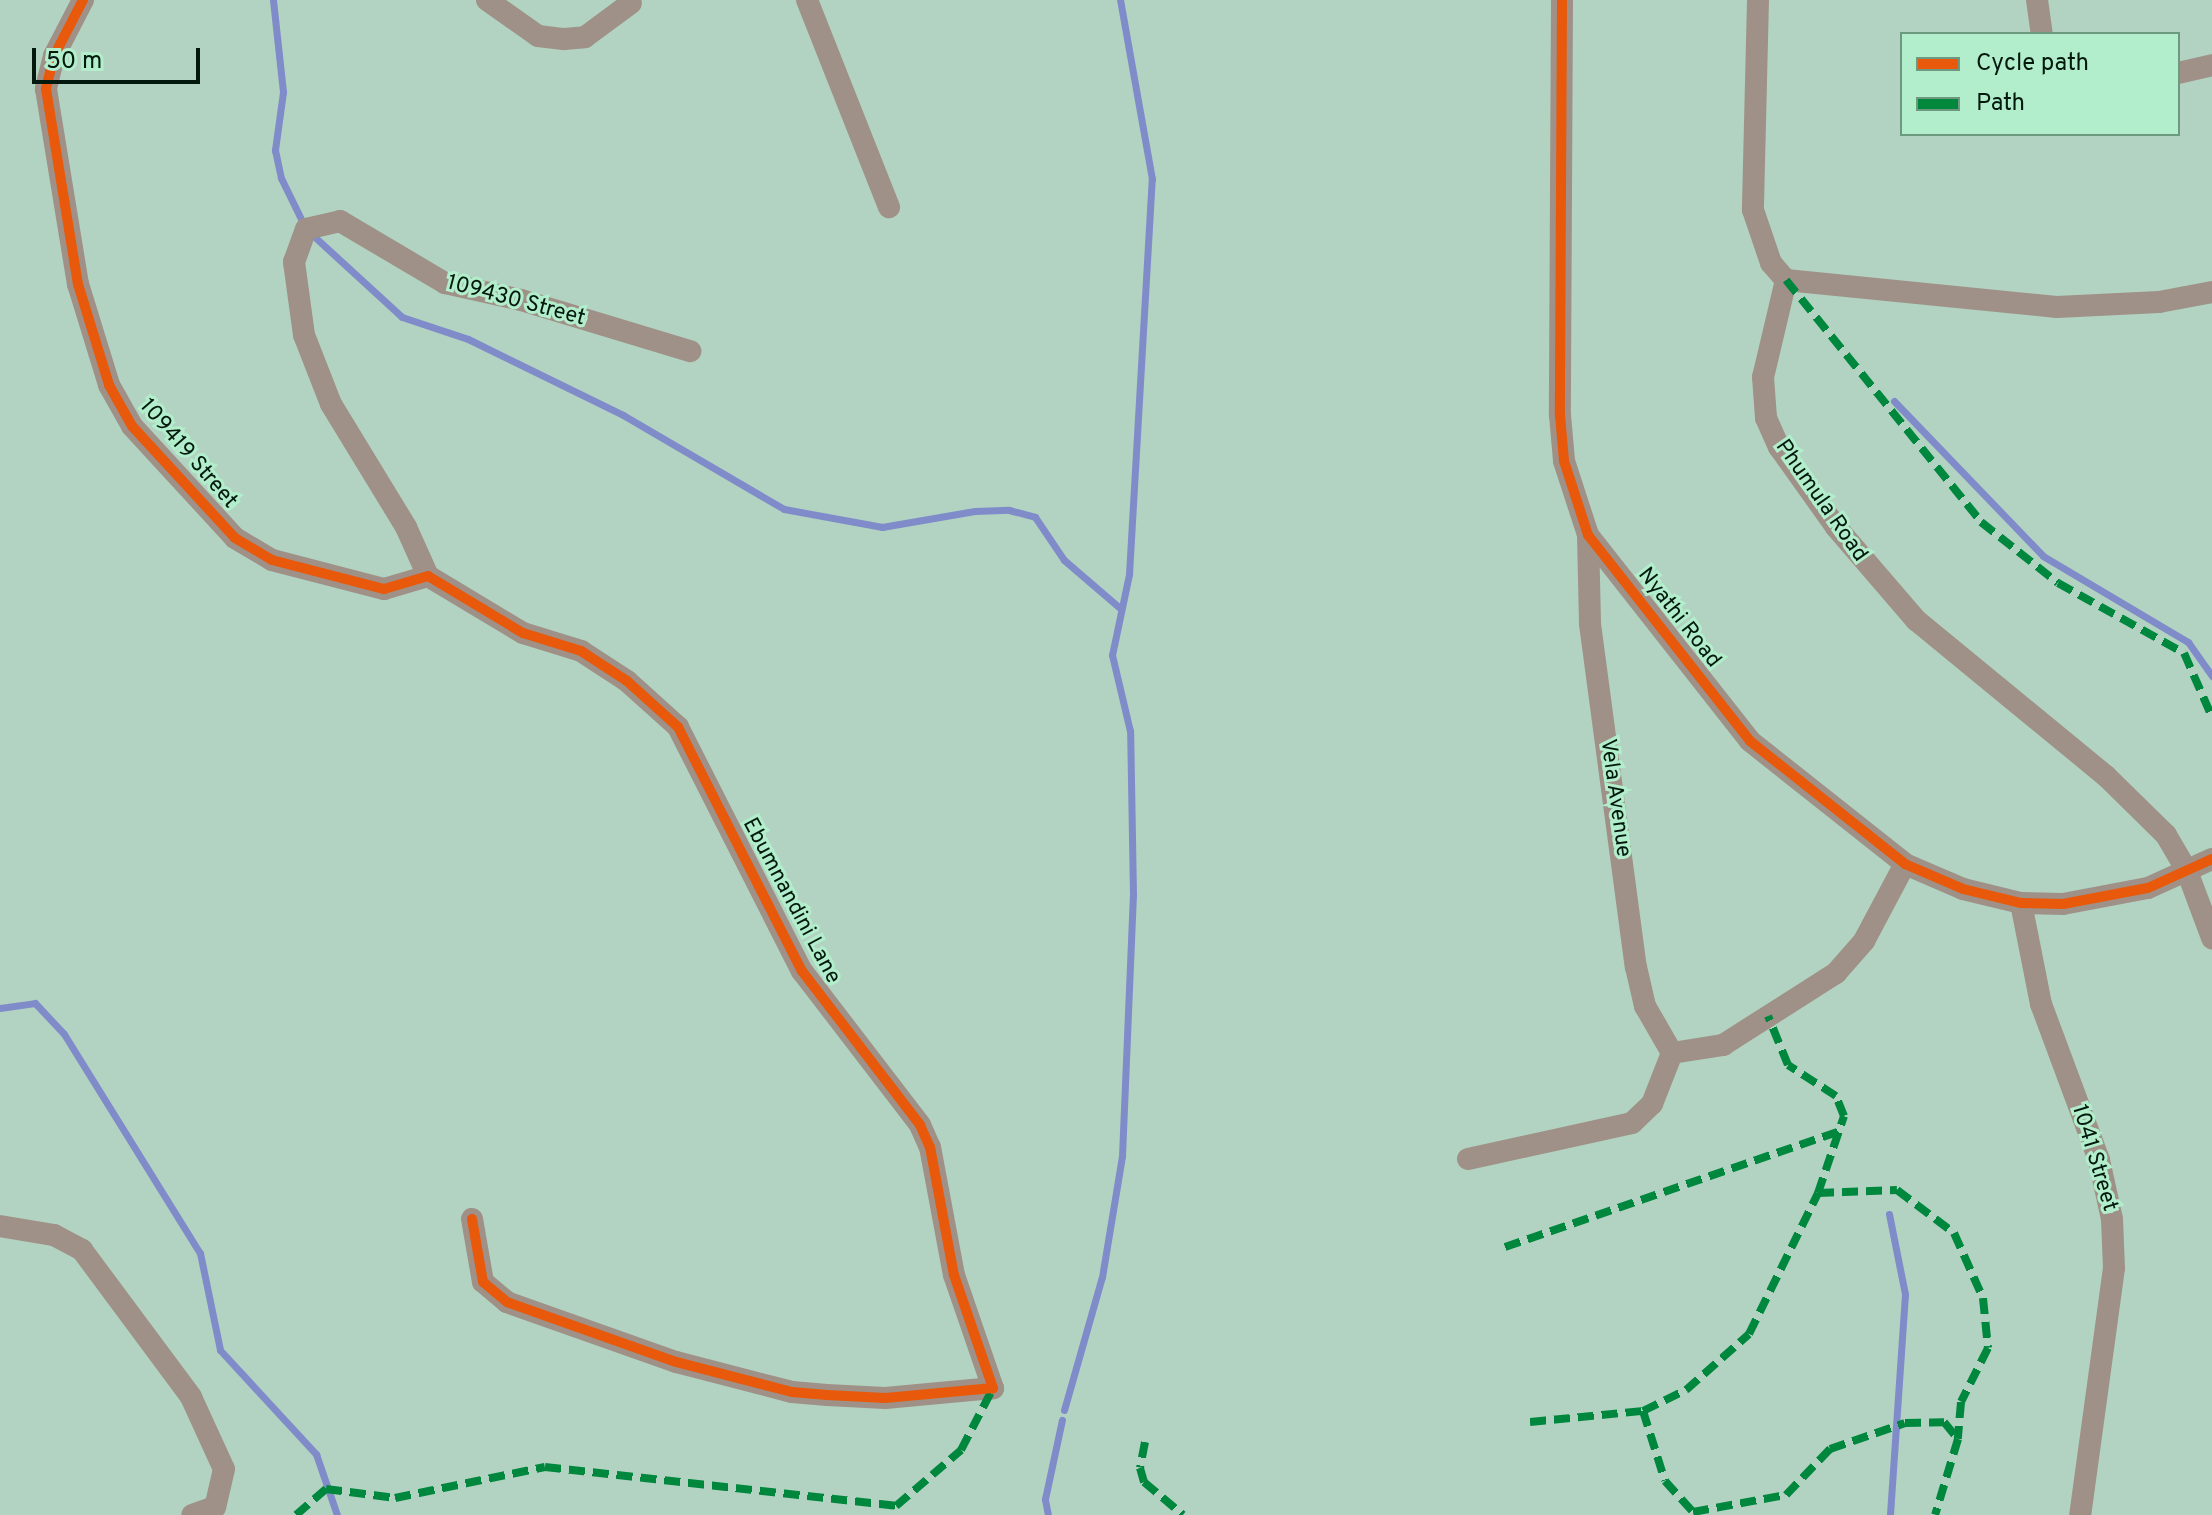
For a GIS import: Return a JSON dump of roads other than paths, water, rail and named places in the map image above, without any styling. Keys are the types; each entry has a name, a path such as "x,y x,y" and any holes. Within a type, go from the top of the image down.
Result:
{"street":[{"name":"109419 Street","path":"83,0 54,56 46,89 78,284 109,385 132,426 235,538 272,560 384,589 428,576"},
{"path":"487,0 538,36 564,39 585,37 631,3"},
{"path":"807,0 889,207"},
{"name":"Nyathi Road","path":"1562,0 1560,415 1564,461 1588,535 1750,741 1905,864 1963,889 2021,903 2101,901 2212,859"},
{"path":"1758,0 1753,210 1771,263 1786,280 2057,307 2159,302 2212,292"},
{"path":"2037,0 2042,32"},
{"path":"2180,73 2212,65"},
{"name":"109430 Street","path":"428,576 406,527 331,404 304,335 294,262 306,229 340,221 445,283 690,351"},
{"name":"Phumula Road","path":"1786,280 1763,377 1766,418 1779,447 1836,527 1916,620 2140,806 2166,835 2187,871 2212,938"},
{"name":"Vela Avenue","path":"1588,535 1590,624 1636,967 1645,1006 1672,1053"},
{"name":"Ebumnandini Lane","path":"428,576 523,633 581,651 627,681 678,727 802,971 920,1125 933,1159 954,1275 993,1388 885,1398 792,1392 676,1362 507,1302 483,1282 472,1219"},
{"path":"1468,1159 1632,1123 1652,1104 1672,1053 1723,1045 1836,973 1864,941 1905,864"},
{"name":"1041 Street","path":"2021,903 2041,1004 2099,1160 2112,1219 2114,1268 2080,1515"},
{"path":"0,1226 54,1235 82,1250 191,1397 224,1469 215,1507 192,1515"}],"waterway":[{"path":"273,0 283,92 275,150 281,178 306,229 402,317 468,339 623,415 784,509 882,527 975,511 1009,510 1035,517 1064,560 1121,609"},
{"path":"1064,1410 1102,1277 1122,1156 1133,895 1130,731 1112,655 1129,574 1152,179 1120,0"},
{"path":"1894,401 2043,556 2188,642 2212,676"},
{"path":"0,1008 35,1003 64,1034 200,1253 220,1350 316,1454 337,1515"},
{"path":"1889,1214 1905,1294 1890,1515"},
{"path":"1048,1515 1045,1499 1062,1420"}]}
